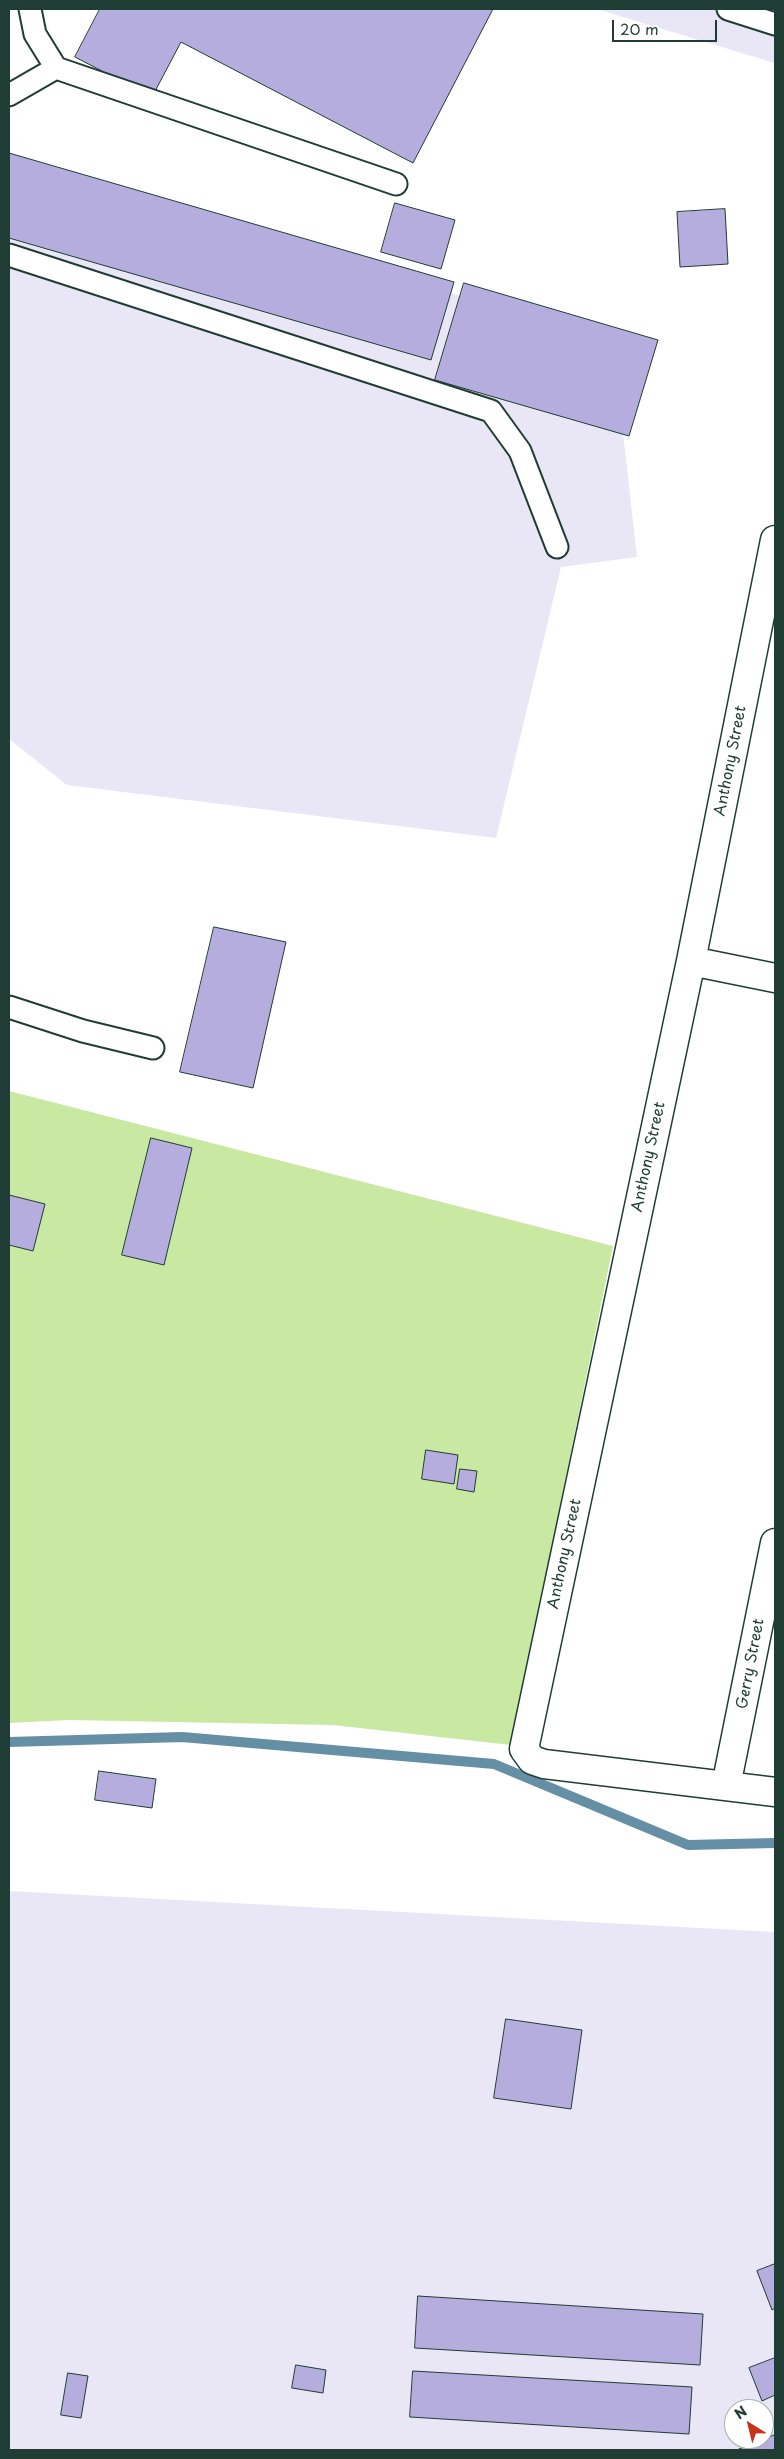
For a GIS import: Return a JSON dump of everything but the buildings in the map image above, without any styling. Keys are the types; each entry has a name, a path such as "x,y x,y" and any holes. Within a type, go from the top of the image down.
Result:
{"street":[{"name":"Anthony Street","path":"726,1786 544,1764 532,1760 524,1749 690,961 775,540"},
{"path":"690,961 775,978"},
{"name":"Gerry Street","path":"726,1786 775,1543"},
{"path":"726,1786 775,1792"}],"lane":[{"path":"30,9 35,34 56,68 396,184"},
{"path":"728,10 775,24"},
{"path":"9,95 56,68"},
{"path":"9,255 491,411 520,451 557,547"},
{"path":"9,1007 83,1031 152,1048"}],"shaded area":[{"path":"597,9 775,9 775,63 659,28"},
{"path":"9,175 612,336 637,557 561,567 496,838 67,785 9,739"},
{"path":"9,1891 775,1932 775,2450 9,2450"}],"green space":[{"path":"9,1091 613,1246 511,1745 333,1725 68,1720 9,1723"}],"waterway":[{"path":"9,1742 182,1737 494,1764 688,1845 775,1843"}]}
